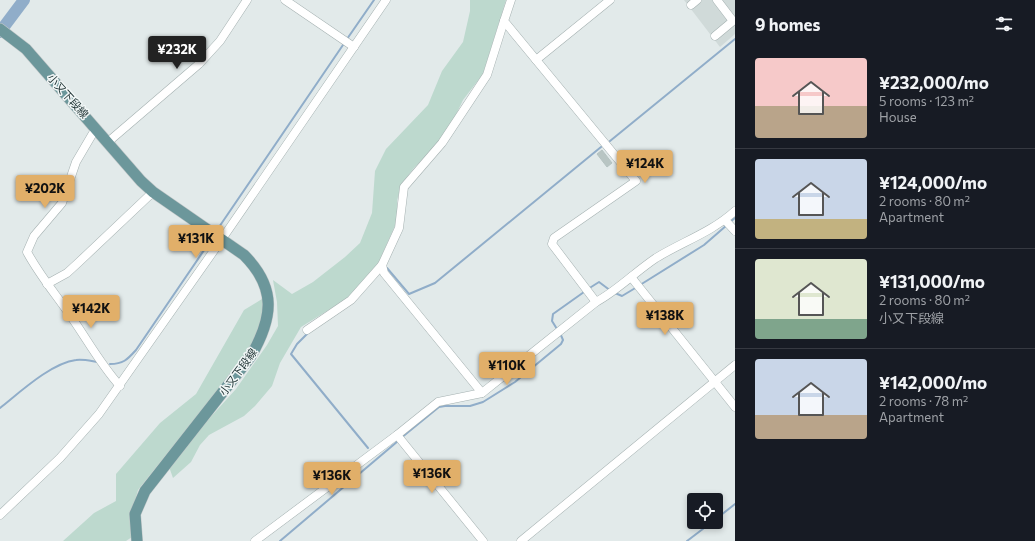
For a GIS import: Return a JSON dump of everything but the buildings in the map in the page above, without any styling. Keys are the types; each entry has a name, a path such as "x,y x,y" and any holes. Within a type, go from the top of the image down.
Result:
{"main road":[{"name":"小又下段線","path":"0,29 26,49 141,181 153,192 244,255 257,268 265,283 269,310 265,328 251,356 145,490 135,514 137,541"}],"street":[{"path":"108,142 200,64 220,41 247,0"},
{"path":"285,0 354,47"},
{"path":"0,514 60,458 99,414 222,240 386,0"},
{"path":"307,330 351,300 382,266 399,228 404,187 442,143 487,75 511,0"},
{"path":"536,60 610,0"},
{"path":"715,36 733,21 717,0"},
{"path":"504,21 636,181 554,238 552,244 596,302"},
{"path":"96,128 76,162 62,203 34,236 27,252 36,269 48,284 108,373 120,386"},
{"path":"48,284 67,273 153,192"},
{"path":"255,541 397,435 438,402 482,393 596,302 631,278 656,258 725,220 735,211"},
{"path":"725,220 735,231"},
{"path":"382,266 384,273 482,393"},
{"path":"631,278 735,407"},
{"path":"521,541 735,365"},
{"path":"397,435 483,541"}],"shaded area":[{"path":"684,0 735,0 735,34 720,47"}],"green space":[{"path":"470,0 506,0 483,74 463,100 451,125 438,144 413,169 401,185 397,201 397,221 377,266 348,298 301,327 280,363 272,386 255,406 244,416 209,435 200,445 191,462 173,478 168,464 236,389 267,345 278,326 277,302 273,280 292,294 313,282 360,243 372,213 375,171 386,149 428,105 442,71 463,42 470,11"},
{"path":"262,299 265,314 249,351 138,490 131,516 132,537 126,541 63,541 94,513 116,501 116,474 160,423 196,394 244,310"}],"waterway":[{"path":"0,32 24,0"},
{"path":"347,39 374,0"},
{"path":"610,141 735,39"},
{"path":"217,230 345,42"},
{"path":"387,268 409,294 435,283 601,147"},
{"path":"730,222 735,218"},
{"path":"640,285 704,245 727,225"},
{"path":"110,364 124,361 136,350 211,240"},
{"path":"588,289 599,282 611,291"},
{"path":"615,293 622,296 637,287"},
{"path":"557,329 552,321 553,314 584,292"},
{"path":"308,333 297,344 291,354 368,448"},
{"path":"401,438 439,407 470,406 483,402 515,382 561,344 563,340 560,333"},
{"path":"0,408 46,373 66,362 76,360 98,362"},
{"path":"280,541 398,441"},
{"path":"723,513 735,504"},
{"path":"687,541 703,529"}]}
